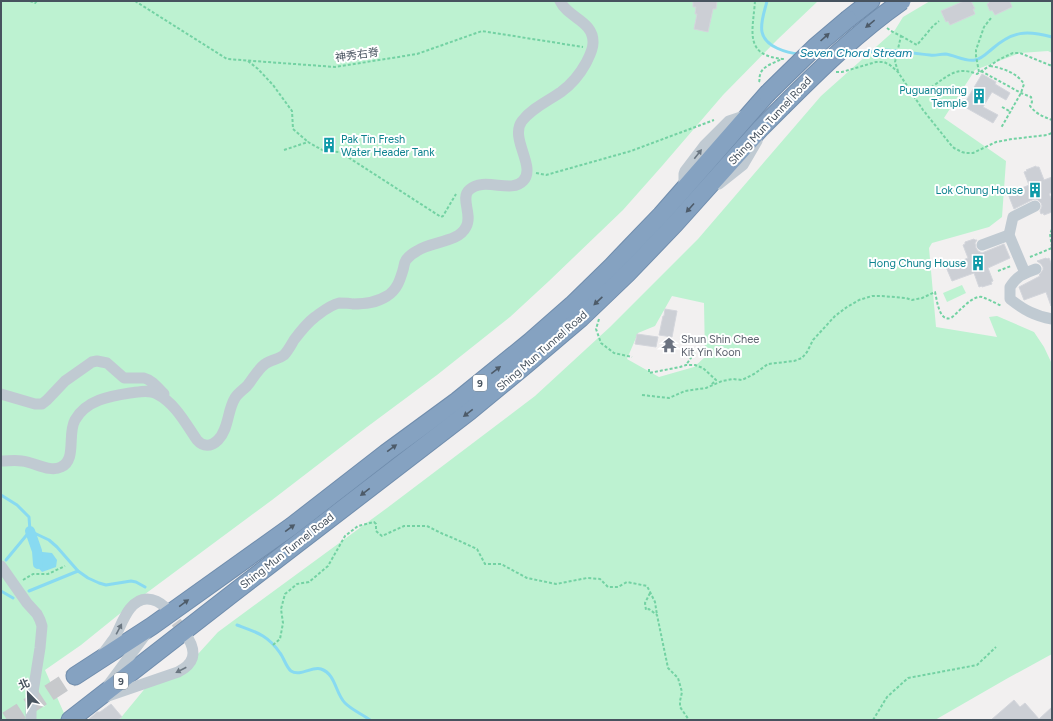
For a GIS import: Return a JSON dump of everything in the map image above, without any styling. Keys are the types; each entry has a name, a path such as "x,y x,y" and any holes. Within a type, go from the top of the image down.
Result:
{"highway":[{"name":"Shing Mun Tunnel Road","path":"75,676 152,626 292,526 386,452 457,401 510,359 572,305 661,215 748,115 761,90 800,60 871,1"},
{"name":"Shing Mun Tunnel Road","path":"70,720 464,416 581,318 627,274 703,194 761,128 782,107 845,46 879,17 902,1"}],"lane":[{"path":"1,461 25,461 54,469 62,466 67,462 70,456 71,432 76,419 82,411 95,402 105,398 128,393 151,391 159,395 176,410 200,443 209,445 217,441 224,432 230,408 236,396 248,385 262,367 284,355 310,321 335,304 368,304 385,298 397,285 404,264 410,256 425,246 452,238 463,231 469,222 466,195 471,188 484,184 518,184 524,180 527,172 518,132 520,124 524,117 573,82 583,68 594,43 589,29 584,23 564,8 560,1"},
{"path":"1025,273 1009,235 1013,217 1035,206"},
{"path":"982,245 1009,235"},
{"path":"1036,269 1016,278 1010,287 1010,299 1021,308 1042,317 1052,319"},
{"path":"1,394 35,404 42,404 66,381 92,362 100,361 107,363 124,378 148,379 165,396 170,405"},
{"path":"1,566 38,616 42,626 31,705 31,720"},
{"path":"97,662 114,638 129,610 134,604 140,600 150,599 160,603 166,608"},
{"path":"98,699 152,626"},
{"path":"98,699 172,674 185,668 190,664 193,654 192,645 188,638"},
{"path":"97,662 130,655 171,642"}],"path":[{"path":"30,1 35,3 37,1"},
{"name":"神秀右脊","path":"135,1 227,59 335,67 418,54 482,31 592,48"},
{"path":"755,1 752,34 754,44 760,52 765,55 788,59"},
{"path":"991,18 984,27 976,50 980,72 1030,97 1032,102 1030,106 1036,113 1052,120"},
{"path":"901,36 917,45 939,21"},
{"path":"899,40 895,62 898,72 923,110 951,145 957,150 966,153 977,151 996,142 1052,133"},
{"path":"914,98 934,86 945,77 961,71 969,71 977,74 1009,54 1020,53 1052,66"},
{"path":"761,90 760,74 767,66 783,59"},
{"path":"246,60 258,69 273,85 292,111 293,129 308,142 324,152 340,152 441,217 444,216 460,187 468,185 471,188"},
{"path":"831,72 842,72 880,61 890,65 898,72"},
{"path":"990,65 1006,70 1020,78 1024,84 1021,93 1001,128"},
{"path":"1002,107 1011,112"},
{"path":"527,172 546,175 631,151 716,120"},
{"path":"284,150 308,142"},
{"path":"1052,229 1050,234 1052,248"},
{"path":"642,395 669,398 685,391 703,389 722,381 746,379 768,364 798,360 804,356 813,340 838,314 854,302 872,296 906,298 912,300 922,298 935,292 940,311 948,319 976,297 982,297 1006,308"},
{"path":"600,318 596,329 601,343 614,353 632,357"},
{"path":"681,349 695,352 686,365"},
{"path":"649,369 649,373 690,364 699,366 716,380 709,387"},
{"path":"273,645 280,639 283,622 281,609 285,594 297,584 309,582 328,566 345,536 358,526 374,522 376,524 376,531 382,536 404,526 427,526 477,549 485,564 501,564 527,578 556,584 587,578 600,578 608,587 618,587 627,582 647,586 655,602 668,668 678,678 682,692 680,707 689,720"},
{"path":"15,585 33,574 48,574 65,566"},
{"path":"650,593 645,603 646,610 648,609 657,615"},
{"path":"873,720 887,697 908,678 977,665 996,647"}],"green space":[{"path":"1,1 818,1 723,95 623,210 510,317 437,375 133,603 81,645 45,670 67,720 1,720"},
{"path":"930,1 1052,1 1052,53 1048,51 1020,53 975,70 944,118 1006,161 1002,217 989,227 932,243 929,248 936,327 997,337 989,317 997,316 1034,332 1044,347 1052,364 1052,654 935,720 119,720 147,686 188,665 218,632 387,508 535,396 610,327 698,239 821,96 895,30 903,17","holes":["672,296 704,303 705,357 694,367 659,377 627,359 638,333 655,326"]},
{"path":"962,285 966,293 947,302 943,293"}],"water":[{"path":"33,551 52,553 57,560 56,567 42,572 34,563"}],"building":[{"path":"693,1 717,1 716,9 713,9 708,32 694,29 697,14 695,14 696,7 693,7"},
{"path":"964,1 971,1 975,9 973,9 975,14 950,25 948,21 946,22 941,11"},
{"path":"989,1 1013,1 1010,2 1012,7 995,15 992,10 990,11 987,4"},
{"name":"Puguangming Temple","path":"982,74 996,82 995,84 1010,93 1006,100 992,92 983,107 998,115 993,123 963,106"},
{"name":"Pak Tin Fresh Water Header Tank","path":"325,139 336,141 333,150 323,148"},
{"name":"Lok Chung House","path":"1036,166 1039,167 1044,180 1052,177 1052,192 1049,194 1052,200 1052,212 1044,215 1043,213 1041,214 1040,211 1042,206 1041,203 1035,199 1014,209 1008,194 1029,185 1024,172"},
{"name":"Hong Chung House","path":"974,239 977,240 975,243 976,248 982,253 1004,244 1010,258 988,268 993,281 991,282 992,284 982,287 979,287 974,273 952,281 946,267 968,258 963,245 965,242"},
{"path":"1049,258 1052,265 1051,306 1046,292 1024,300 1019,287 1040,276 1039,275 1043,270 1043,267 1037,261"},
{"path":"665,309 677,311 672,337 659,335"},
{"path":"637,334 658,337 656,347 635,344"},
{"path":"1014,700 1020,707 1025,703 1039,719 1052,707 1052,720 991,720"},
{"path":"111,704 122,717 117,720 88,720 97,712 100,712"}],"waterway":[{"name":"Seven Chord Stream","path":"767,1 762,24 762,32 767,42 783,51 800,54"},
{"name":"Seven Chord Stream","path":"848,53 890,50 932,55 945,54 971,60 982,57 1013,35 1035,33 1052,37"},
{"path":"1,495 17,505 29,517 30,531 49,540 78,571 88,578 106,585 131,581 145,587"},
{"path":"6,560 30,531"},
{"path":"30,531 37,551 38,564"},
{"path":"29,591 78,571"},
{"path":"1,591 13,598"},
{"path":"237,625 256,632 271,642 291,671 298,673 317,668 326,671 333,679 339,694 345,703 370,720"}],"tunnel":[{"path":"166,609 187,636"},
{"path":"7,720 75,676"}],"place":[{"name":"Puguangming Temple","path":"979,96"},
{"name":"Pak Tin Fresh Water Header Tank","path":"329,145"},
{"name":"Lok Chung House","path":"1035,190"},
{"name":"Hong Chung House","path":"978,263"},
{"name":"Shun Shin Chee Kit Yin Koon","path":"669,345"}]}
